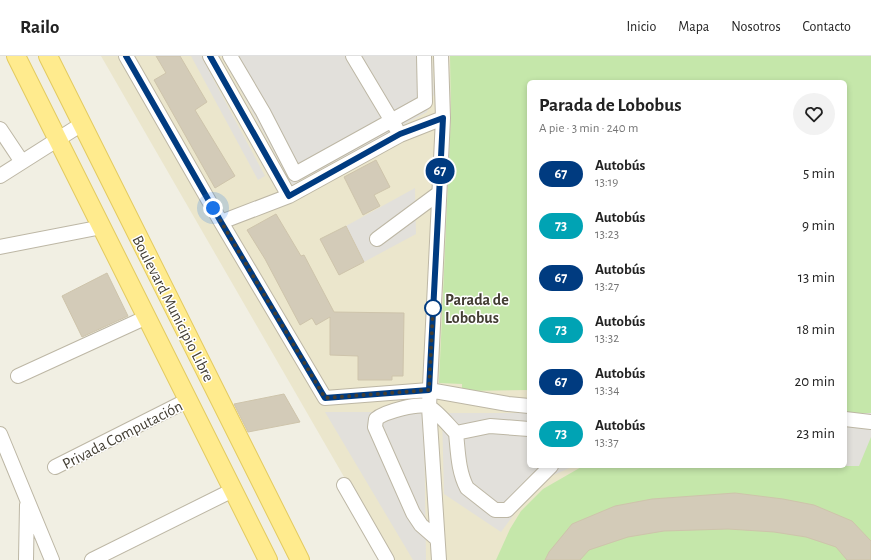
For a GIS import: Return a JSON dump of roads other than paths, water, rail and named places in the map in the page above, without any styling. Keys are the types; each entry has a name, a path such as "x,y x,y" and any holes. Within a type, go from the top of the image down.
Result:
{"main road":[{"name":"Boulevard Municipio Libre","path":"16,56 268,560"},
{"name":"Boulevard Municipio Libre","path":"48,56 300,560"}],"street":[{"path":"126,56 221,222 325,398 429,390 508,404 527,406"},
{"path":"210,56 289,196"},
{"path":"230,56 296,174 425,102 424,56"},
{"path":"353,56 400,134"},
{"path":"439,560 429,390 443,118 441,56"},
{"path":"221,222 289,196 400,134 443,118"},
{"path":"0,176 82,124"},
{"path":"0,129 22,162"},
{"path":"377,239 439,193"},
{"path":"0,247 102,227"},
{"path":"18,376 147,316"},
{"name":"Privada Computación","path":"55,467 188,400"},
{"path":"437,539 422,526 413,513 375,427 376,419 382,414 418,406 429,407 456,433 459,463 467,488 495,510 507,510 528,487 549,468"},
{"path":"847,419 871,422"},
{"path":"456,433 490,426 527,429"},
{"path":"0,434 52,560"},
{"path":"344,485 387,560"},
{"path":"92,560 233,490"},
{"path":"26,560 27,499"}],"place":[{"name":"Parada de Lobobus","path":"433,308"}]}
